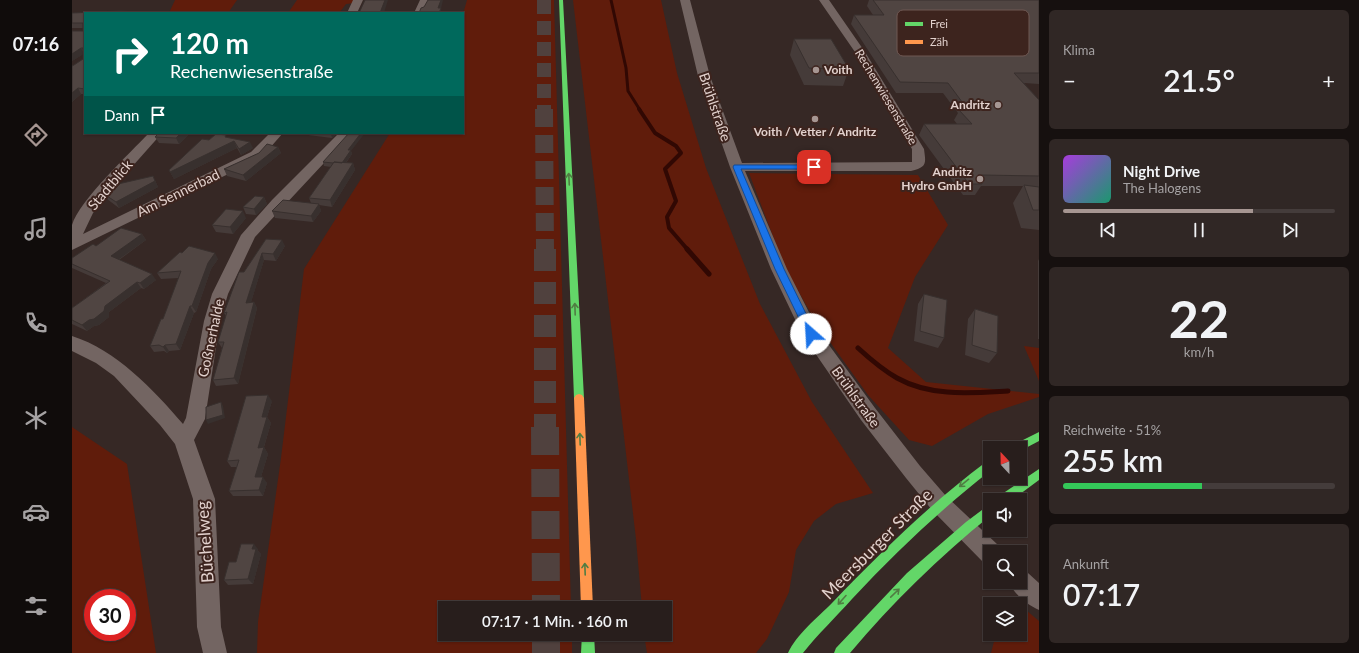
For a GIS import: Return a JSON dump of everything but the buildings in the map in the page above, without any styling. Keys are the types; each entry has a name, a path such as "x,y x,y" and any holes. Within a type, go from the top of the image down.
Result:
{"main road":[{"path":"561,0 575,304 586,601"},
{"path":"1027,443 1039,436"},
{"name":"Meersburger Straße","path":"795,653 899,540 939,503 983,470"},
{"path":"1013,493 1039,474"},
{"path":"841,653 874,613 932,556 983,514"},
{"path":"588,641 588,653"}],"street":[{"path":"352,12 358,0"},
{"path":"419,12 425,0"},
{"name":"Brühlstraße","path":"686,0 704,76 737,167 779,269 811,334 868,414 939,503 983,547"},
{"name":"Rechenwiesenstraße","path":"737,167 911,167 919,164 918,149 860,52 824,0"},
{"name":"Stadtblick","path":"74,244 74,237 86,212 102,192 155,134"},
{"name":"Am Sennerbad","path":"74,244 256,155 276,134"},
{"name":"Goßnerhalde","path":"184,440 195,419 212,321 220,294 248,235 277,203 345,134"},
{"name":"Büchelweg","path":"72,343 102,358 120,371 167,419 184,440 204,499 210,627 215,653"},
{"path":"1027,587 1039,598"}],"shaded area":[{"path":"175,0 237,0 229,12 169,12"},
{"path":"297,0 356,0 355,3 346,4 340,12 289,12"},
{"path":"467,0 554,0 571,601 438,601 438,641 572,641 572,653 257,653 258,622 281,458 304,269 389,134 464,134 464,12"},
{"path":"573,0 661,0 677,73 706,168 760,304 812,402 873,493 836,504 814,521 796,550 789,592 767,639 756,653 647,653 645,641 672,641 672,601 641,601 636,539"},
{"path":"749,173 918,175 948,225 915,277 888,348 926,382 1039,394 1039,397 988,414 932,446 909,440 868,395 817,324 785,268"},
{"path":"1024,346 1039,348 1039,381"},
{"path":"72,427 127,464 156,653 72,653"},
{"path":"1027,611 1039,621 1039,653 991,653 994,641 1027,641"}],"waterway":[{"path":"611,0 626,68 628,91 640,110"},
{"path":"639,109 655,133 676,146 681,153 665,169 676,201 667,217 669,228 688,250"},
{"path":"687,249 709,274"},
{"path":"858,348 892,375 910,384 923,388 937,391 966,393 1008,391"}],"tunnel":[{"path":"544,0 544,109"},
{"path":"544,109 545,250"},
{"path":"545,250 545,427"},
{"path":"545,427 546,601"},
{"path":"546,641 546,653"}],"traffic: fast":[{"path":"561,0 579,398"},
{"path":"1027,443 1039,436"},
{"path":"795,653 818,626 895,547 950,496 983,470"},
{"path":"1013,493 1039,474"},
{"path":"841,653 893,595 950,542 983,515"},
{"path":"588,641 588,653"}],"traffic: slow":[{"path":"579,398 587,601"}],"place":[{"name":"Voith","path":"816,70"},
{"name":"Andritz","path":"998,105"},
{"name":"Voith / Vetter / Andritz","path":"815,119"},
{"name":"Andritz Hydro GmbH","path":"980,179"}],"route":[{"path":"811,334 779,269 737,167 814,167"}]}
